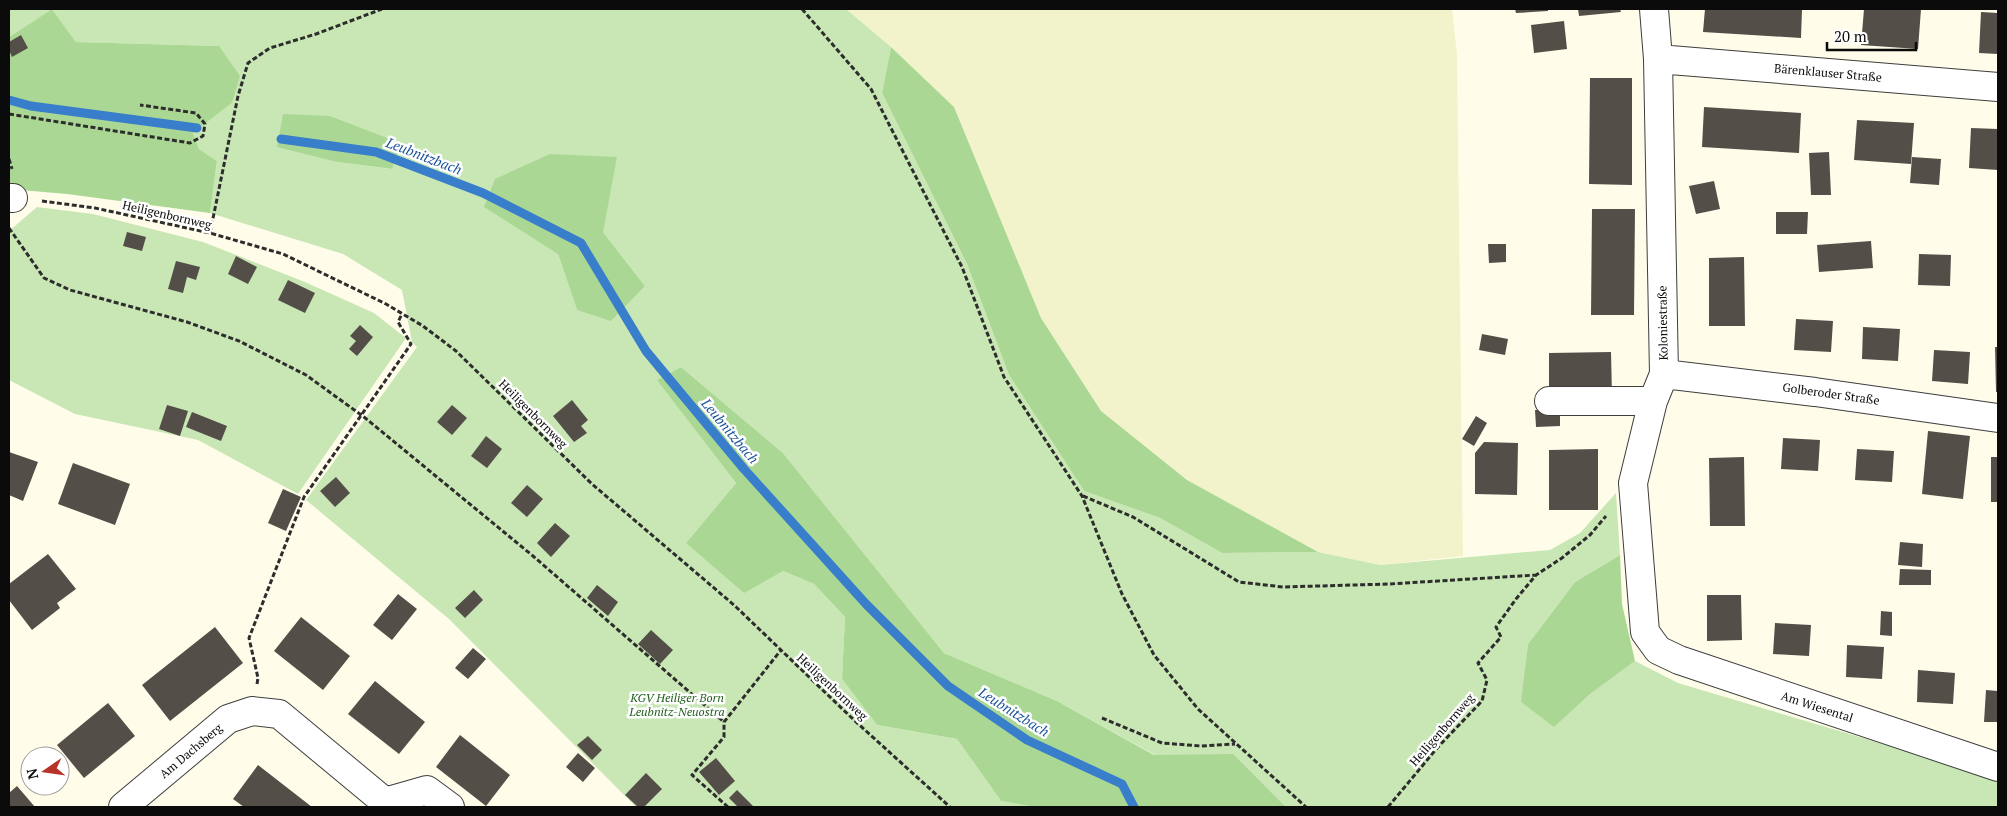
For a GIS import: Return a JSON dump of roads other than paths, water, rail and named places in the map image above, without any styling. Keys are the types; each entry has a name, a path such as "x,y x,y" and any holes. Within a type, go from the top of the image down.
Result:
{"street":[{"name":"Koloniestraße","path":"1645,632 1633,483 1653,401 1664,374 1658,59 1654,9"},
{"name":"Bärenklauser Straße","path":"1658,59 1998,87"},
{"name":"Golberoder Straße","path":"1664,374 1815,392 1998,418"},
{"path":"1549,401 1653,401"},
{"name":"Am Wiesental","path":"1645,632 1658,650 1679,660 1998,767"},
{"name":"Am Dachsberg","path":"123,807 228,719 252,711 279,714 385,804 427,790 450,807"}],"waterway":[{"name":"Leubnitzbach","path":"9,100 31,106 197,128"},
{"name":"Leubnitzbach","path":"281,139 376,152 483,193 581,243 646,351 744,469 866,604 948,686 1027,740 1122,784 1134,807"}],"park label":[{"name":"KGV Heiliger Born Leubnitz-Neuostra","path":"677,705"}]}
